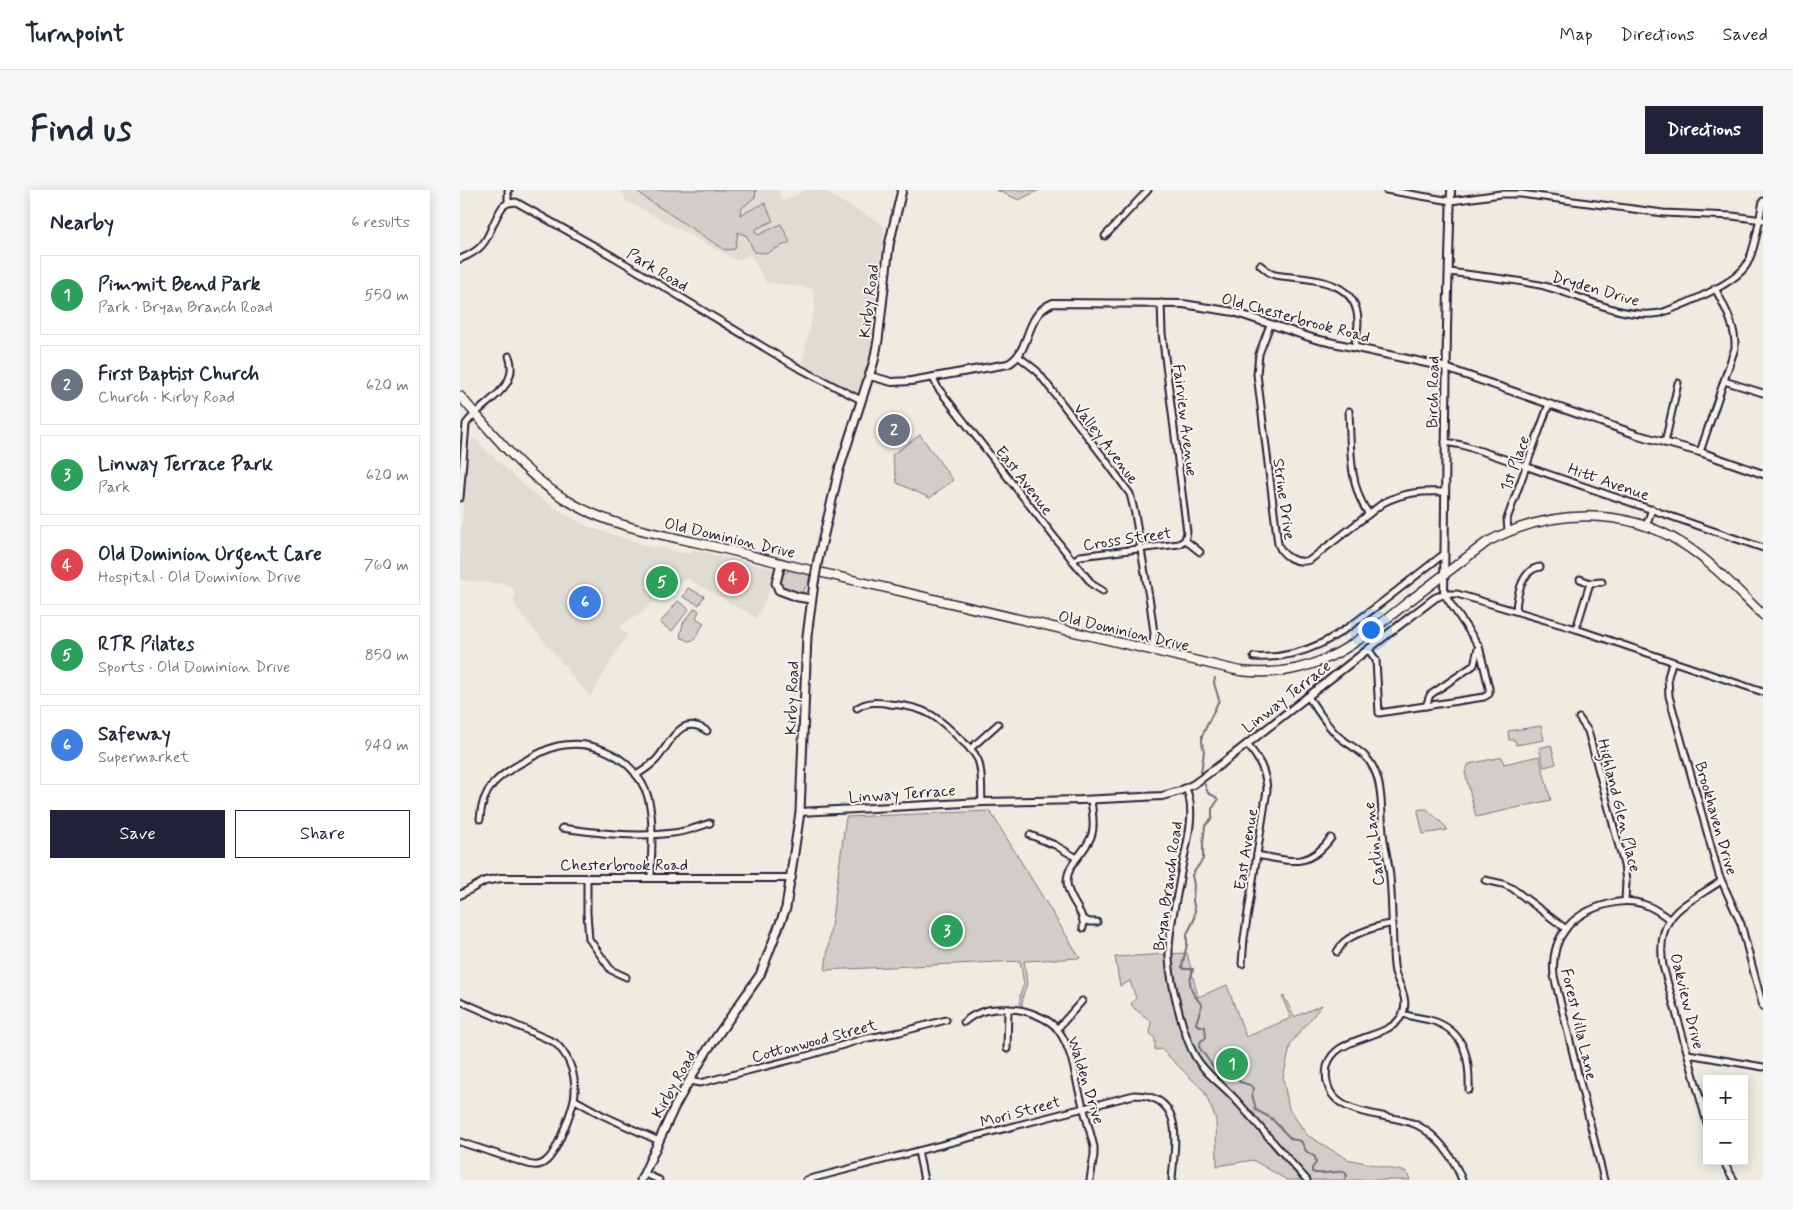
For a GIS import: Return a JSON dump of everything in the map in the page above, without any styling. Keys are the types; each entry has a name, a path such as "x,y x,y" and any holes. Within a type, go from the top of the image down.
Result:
{"main road":[{"name":"Kirby Road","path":"643,1177 674,1108 689,1081 708,1049 760,974 786,908 792,878 800,812 807,636 814,583 839,470 870,376 878,340 889,245 902,190"},
{"name":"Old Dominion Drive","path":"460,396 525,468 546,486 576,506 628,528 1253,673 1279,673 1306,667 1335,655 1348,648 1487,542 1508,532 1538,522 1580,516 1616,518 1646,526 1672,538 1698,554 1763,615"},
{"path":"781,563 776,587 779,590 812,599"}],"street":[{"path":"460,259 472,254 481,247 499,212 508,203 508,190"},
{"path":"1105,236 1148,190"},
{"path":"1386,190 1451,201 1501,194 1521,194 1663,213 1732,216 1761,220"},
{"name":"Birch Road","path":"1444,594 1451,190"},
{"name":"Park Road","path":"508,203 513,201 521,204 614,256 795,366 861,400"},
{"name":"Dryden Drive","path":"1449,272 1540,285 1624,312 1642,315 1661,313 1738,275 1747,263 1761,220 1763,201"},
{"path":"1260,266 1275,275 1328,282 1346,292 1355,305 1357,312 1358,328 1354,348"},
{"path":"1700,452 1733,355 1735,339 1732,323 1715,288"},
{"name":"Old Chesterbrook Road","path":"1018,356 1036,316 1052,303 1160,303 1217,309 1243,315 1315,339 1447,368 1638,435 1700,452 1763,474"},
{"name":"Fairview Avenue","path":"1160,303 1162,333 1187,532 1185,540"},
{"name":"Strine Drive","path":"1270,325 1259,354 1257,374 1280,550 1293,560 1310,560 1369,514 1402,494 1422,491 1445,492"},
{"path":"460,498 466,424 498,394 509,379 511,368 508,356"},
{"path":"870,376 892,382 933,378 1004,366 1013,362 1018,356"},
{"name":"Valley Avenue","path":"1018,356 1037,371 1130,494 1154,633 1152,651"},
{"name":"East Avenue","path":"933,378 938,388 1073,562 1093,585 1103,591"},
{"path":"1724,381 1763,393"},
{"path":"1665,443 1678,383"},
{"name":"1st Place","path":"1508,532 1507,519 1550,404"},
{"path":"1349,411 1354,482 1360,501 1369,514"},
{"name":"Hitt Avenue","path":"1446,442 1462,444 1763,548"},
{"path":"1646,526 1652,509"},
{"path":"1185,540 1200,552"},
{"name":"Cross Street","path":"1073,562 1080,556 1179,544 1185,540"},
{"path":"1254,657 1279,657 1293,654 1330,640 1444,554"},
{"path":"1516,610 1518,596 1526,576 1531,570 1540,567"},
{"path":"1580,579 1590,583 1602,582"},
{"path":"1576,629 1590,583"},
{"path":"1444,594 1457,594 1516,610 1762,691 1763,684"},
{"path":"1368,649 1376,660 1379,713 1484,697 1489,694 1479,646 1444,594"},
{"name":"Linway Terrace","path":"800,812 982,802 1091,800 1162,796 1186,789 1435,598 1444,594"},
{"path":"1426,706 1430,695 1474,665 1479,646"},
{"name":"Brookhaven Drive","path":"1672,662 1668,677 1669,696 1721,881 1741,924 1761,987 1763,1007"},
{"name":"Carlin Lane","path":"1308,697 1332,730 1363,753 1376,772 1380,789 1384,841 1390,875 1394,968 1404,995 1403,1014"},
{"path":"857,708 873,702 907,705 935,716 975,754 980,767 982,802"},
{"name":"Highland Glen Place","path":"1579,718 1588,731 1624,866 1626,882 1625,901"},
{"path":"970,749 998,724"},
{"path":"636,775 655,761 671,738 683,728 699,726 708,731"},
{"path":"480,819 485,796 499,777 542,751 556,746 577,744 596,747 615,756 642,783 649,803 652,878"},
{"name":"East Avenue","path":"1242,964 1244,938 1267,790 1262,766 1247,744"},
{"name":"Bryan Branch Road","path":"1186,789 1190,803 1190,823 1171,932 1169,956 1170,969 1184,1032 1192,1051 1201,1065 1235,1098 1307,1180"},
{"path":"1083,928 1082,918 1070,895 1067,881 1070,868 1092,835 1091,800"},
{"path":"562,828 611,834 651,834 679,832 710,823"},
{"path":"1030,835 1055,845 1077,858"},
{"path":"1257,855 1284,860 1303,860 1316,855 1331,838"},
{"path":"587,878 589,939 612,970 626,977"},
{"name":"Chesterbrook Road","path":"460,895 476,885 493,879 792,878"},
{"path":"1485,880 1512,888 1566,929"},
{"path":"1669,919 1721,881"},
{"name":"Forest Villa Lane","path":"1604,1180 1554,976 1556,948 1566,929 1575,919 1603,905 1625,901 1642,904 1656,910 1669,919"},
{"path":"1082,918 1089,922 1097,922"},
{"name":"Oakview Drive","path":"1669,919 1662,934 1661,954 1706,1120"},
{"path":"1337,952 1350,938 1381,925 1393,924"},
{"path":"460,1001 547,1038 561,1048 572,1070 575,1086 575,1100 572,1110 554,1151 550,1158 542,1164 528,1164 460,1142"},
{"path":"1058,1028 1082,1001"},
{"path":"1007,1049 1008,1009"},
{"name":"Walden Drive","path":"964,1022 973,1014 984,1010 1008,1009 1032,1013 1058,1028 1069,1050 1094,1146 1090,1180"},
{"path":"1462,1180 1452,1157 1429,1132 1409,1122 1348,1108 1336,1099 1329,1088 1328,1068 1330,1061 1338,1050 1396,1024 1403,1014 1438,1023 1453,1033 1464,1047 1469,1061 1470,1090"},
{"name":"Cottonwood Street","path":"689,1081 700,1083 770,1066 863,1039 946,1020"},
{"path":"1688,1054 1763,1068"},
{"name":"Mori Street","path":"806,1180 1134,1095 1148,1096 1162,1103 1171,1114 1175,1126 1172,1180"},
{"path":"575,1100 602,1115 659,1141"},
{"path":"918,1151 924,1180"},
{"path":"1725,1165 1734,1180"},
{"path":"643,1177 659,1180"}],"shaded area":[{"path":"622,190 778,190 783,202 805,190 825,190 835,198 881,223 885,228 876,290 882,290 873,357 862,391 855,394 802,363 815,306 813,288 766,282 750,254 738,261 626,201"},
{"path":"637,190 756,190 755,197 741,209 740,215 765,203 773,221 756,229 755,232 758,235 781,224 790,242 767,253 754,252 747,236 738,232 735,249 725,250 645,198"},
{"path":"996,190 1039,190 1019,200"},
{"path":"920,435 953,480 930,498 897,483 892,455"},
{"path":"475,439 534,494 589,527 645,545 691,554 692,549 774,569 766,600 756,618 687,578 620,627 627,635 590,697 518,610 514,604 515,593 512,587 505,584 460,580 460,543 469,444 471,440"},
{"path":"791,570 810,574 808,585 803,590 803,593 784,589 780,585 784,573"},
{"path":"688,588 704,596 699,605 683,597"},
{"path":"678,601 689,609 672,631 660,623"},
{"path":"695,608 699,611 696,618 704,623 694,640 688,641 680,637 683,623"},
{"path":"1541,726 1544,740 1516,745 1515,740 1509,740 1508,731"},
{"path":"1551,745 1556,764 1544,767 1539,748"},
{"path":"1539,756 1551,800 1476,817 1465,772 1469,764 1502,757 1504,764"},
{"path":"1421,809 1427,809 1447,830 1423,834 1418,812"},
{"path":"990,811 1080,958 1024,961 1027,984 1022,1006 1020,1005 1020,995 1024,984 1020,961 825,970 846,817"},
{"path":"1187,953 1198,997 1227,985 1246,1037 1291,1018 1282,997 1284,996 1294,1017 1322,1005 1291,1043 1283,1078 1289,1109 1307,1135 1347,1159 1407,1172 1410,1180 1287,1180 1253,1160 1217,1166 1216,1119 1204,1091 1161,1049 1155,1050 1155,1038 1151,1035 1150,1030 1151,1021 1131,1004 1136,998 1130,981 1120,986 1115,957"}],"waterway":[{"path":"512,195 513,190"},
{"path":"1201,773 1204,751 1202,736 1219,700 1214,683 1215,678"},
{"path":"1204,783 1208,793 1218,800 1212,809 1212,818 1205,826 1203,859 1192,875 1194,885 1194,920 1187,934 1182,967 1184,969 1193,969 1190,985 1202,1005 1196,1023 1205,1027 1206,1038 1201,1041 1199,1047 1214,1068 1230,1071 1240,1082 1254,1088 1252,1094 1256,1110 1271,1118 1291,1139 1301,1141 1306,1151 1315,1157 1316,1163 1312,1168 1312,1172 1345,1172 1347,1176 1344,1180"}],"place":[{"name":"First Baptist Church","path":"894,430"},
{"name":"Old Dominion Urgent Care","path":"733,578"},
{"name":"RTR Pilates","path":"662,582"},
{"name":"Safeway","path":"585,602"},
{"name":"Linway Terrace Park","path":"947,931"},
{"name":"Pimmit Bend Park","path":"1232,1064"}]}
